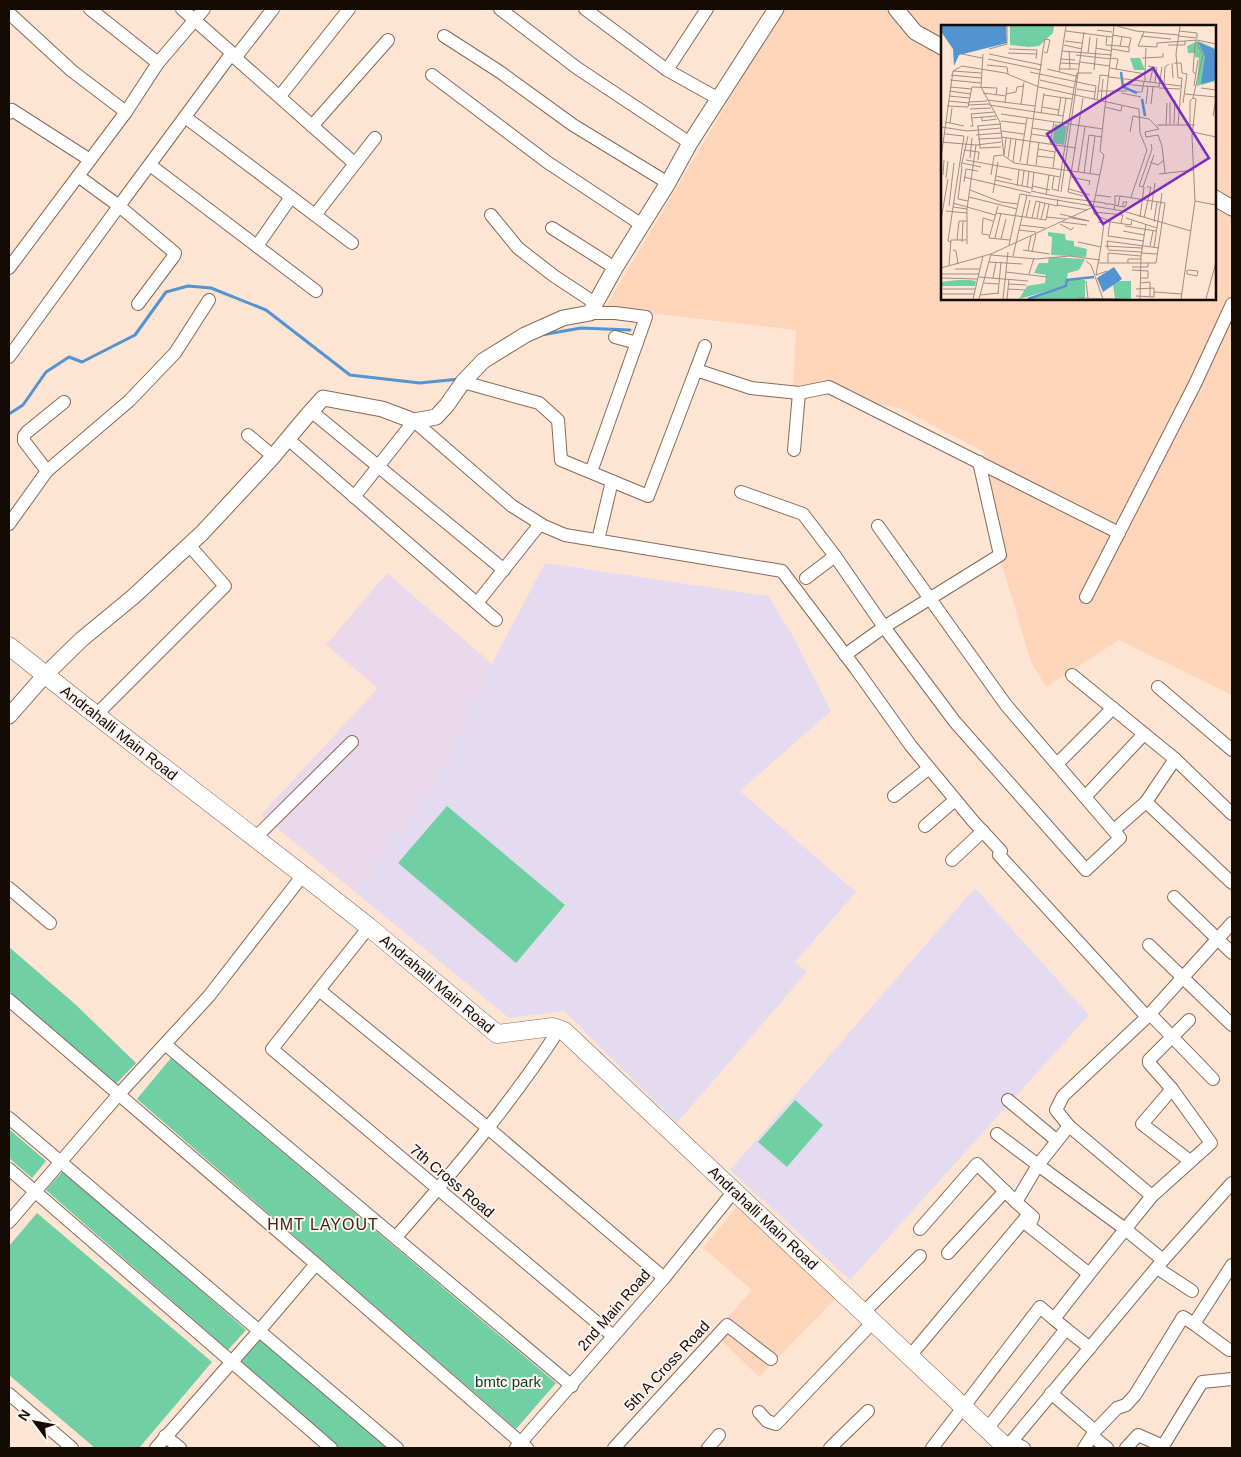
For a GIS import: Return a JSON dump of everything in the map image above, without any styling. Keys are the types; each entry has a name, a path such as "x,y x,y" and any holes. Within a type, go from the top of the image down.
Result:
{"main road":[{"name":"Andrahalli Main Road","path":"9,646 304,875 497,1034 553,1027 560,1028 964,1408 987,1429 1010,1446"}],"street":[{"path":"90,9 158,63"},
{"path":"182,9 354,163"},
{"path":"9,268 126,112 158,63 204,9"},
{"path":"9,357 185,117 273,9"},
{"path":"280,96 349,9"},
{"path":"500,9 577,68 690,143"},
{"path":"585,9 667,70 719,99"},
{"path":"667,70 707,9"},
{"path":"354,497 414,421 436,417 463,382 483,361 526,336 563,318 592,308 668,183 690,143 776,9"},
{"path":"896,9 915,32 941,46"},
{"path":"9,14 72,71 126,112"},
{"path":"444,36 500,72 574,125 668,183"},
{"path":"312,126 388,40"},
{"path":"432,75 547,162 642,225"},
{"path":"10,109 90,160"},
{"path":"185,117 352,243"},
{"path":"315,215 354,163 376,138"},
{"path":"150,165 316,291"},
{"path":"78,176 119,206 175,253 138,304"},
{"path":"257,246 291,197"},
{"path":"1216,199 1232,208"},
{"path":"491,215 518,248 592,308 646,317 591,472"},
{"path":"552,228 615,268"},
{"path":"9,524 47,471 129,402 175,353 209,300"},
{"path":"1086,597 1195,384 1232,304"},
{"path":"615,337 637,342"},
{"path":"463,382 539,403 558,420 561,460 648,496 704,346"},
{"path":"696,370 751,388 800,393 829,387 1118,533"},
{"path":"794,450 800,393"},
{"path":"9,716 45,675 82,639 133,597 189,545 273,456 324,398 382,409 414,421 512,506 540,524 565,535 782,571 911,746 1001,850 999,856 1149,1015 1173,1036 1213,1079"},
{"path":"47,471 24,440 24,436 64,402"},
{"path":"311,411 504,570"},
{"path":"248,435 273,456"},
{"path":"288,439 496,620"},
{"path":"845,654 884,627 1000,554 979,462"},
{"path":"598,540 612,481"},
{"path":"741,492 803,514 955,722 1086,870 1120,838 1006,705 878,526"},
{"path":"477,603 540,524"},
{"path":"96,715 225,586 189,545"},
{"path":"806,578 835,556"},
{"path":"1072,675 1175,759 1232,814"},
{"path":"1158,687 1232,750"},
{"path":"1057,764 1112,708"},
{"path":"1085,796 1144,734"},
{"path":"255,838 352,742"},
{"path":"1114,830 1146,802 1175,759"},
{"path":"894,796 929,768"},
{"path":"925,826 956,800"},
{"path":"1146,802 1232,883"},
{"path":"952,860 983,831"},
{"path":"9,1222 120,1094 209,996 304,875"},
{"path":"9,888 50,923"},
{"path":"1174,897 1232,953"},
{"path":"1152,1196 1069,1126 1056,1110 1063,1096 1149,1015 1232,923"},
{"path":"369,927 319,990 488,1128 664,1278"},
{"path":"1149,945 1232,1025"},
{"name":"7th Cross Road","path":"319,990 272,1049 613,1336"},
{"path":"9,1000 316,1264 521,1446"},
{"path":"1054,1319 1088,1273 1152,1196 1211,1143 1172,1089 1149,1063 1149,1060 1189,1020"},
{"path":"396,1237 438,1190 488,1128 541,1058 560,1028"},
{"path":"166,1045 572,1386"},
{"path":"1172,1089 1142,1124 1190,1161"},
{"path":"1008,1100 1056,1140"},
{"path":"9,1118 397,1448"},
{"path":"1016,1202 1038,1165 1069,1126"},
{"path":"998,1134 1125,1229 1160,1264 1192,1291"},
{"path":"920,1229 977,1164 1033,1217 1029,1226 1088,1273"},
{"path":"9,1169 331,1448"},
{"path":"1010,1446 1160,1264 1232,1183"},
{"name":"2nd Main Road","path":"521,1446 664,1278 734,1191"},
{"path":"948,1253 1005,1191"},
{"path":"910,1356 1030,1214"},
{"path":"759,1412 767,1421 776,1424 920,1256"},
{"path":"156,1448 316,1264"},
{"path":"1194,1324 1232,1265"},
{"path":"932,1448 1040,1307 1090,1348"},
{"path":"1084,1448 1094,1433 1117,1408 1126,1406 1135,1395 1183,1317 1229,1350"},
{"name":"5th A Cross Road","path":"614,1448 728,1325 772,1359"},
{"path":"987,1429 1066,1329"},
{"path":"1126,1448 1138,1435 1163,1446 1202,1382 1232,1379"},
{"path":"1052,1393 1107,1448"},
{"path":"9,1394 57,1444 72,1448"},
{"path":"830,1448 868,1411"},
{"path":"165,1436 180,1448"},
{"path":"708,1448 719,1436"},
{"path":"1010,1446 1024,1448"}],"shaded area":[{"path":"783,9 1232,9 1232,695 1119,640 1046,687 1031,662 996,545 984,452 900,408 793,390 796,330 605,308"},
{"path":"545,563 768,596 791,633 831,711 740,791 856,892 795,962 807,972 677,1123 564,1011 509,1018 355,892 446,765 475,696"},
{"path":"387,573 492,664 475,696 446,765 355,892 261,815 378,688 326,645"},
{"path":"975,888 1089,1015 850,1280 730,1170"},
{"path":"737,1206 836,1298 759,1377 714,1333 752,1290 703,1248"}],"green space":[{"path":"447,806 565,905 516,963 398,863"},
{"path":"9,947 75,1004 136,1063 114,1086 9,996"},
{"name":"bmtc park","path":"171,1058 556,1383 516,1429 137,1099"},
{"path":"795,1100 823,1125 787,1167 758,1142"},
{"path":"9,1129 46,1161 32,1178 9,1158"},
{"path":"64,1170 246,1330 228,1350 46,1190"},
{"path":"37,1213 212,1362 139,1448 95,1448 9,1375 9,1246"},
{"path":"262,1337 390,1448 339,1448 240,1363"}],"waterway":[{"path":"9,414 23,405 46,372 69,357 82,362 135,335 166,292 188,286 211,288 266,310 350,375 420,383 459,379"},
{"path":"541,335 581,328 630,330"}],"district":[{"name":"HMT LAYOUT","path":"323,1224"}]}
